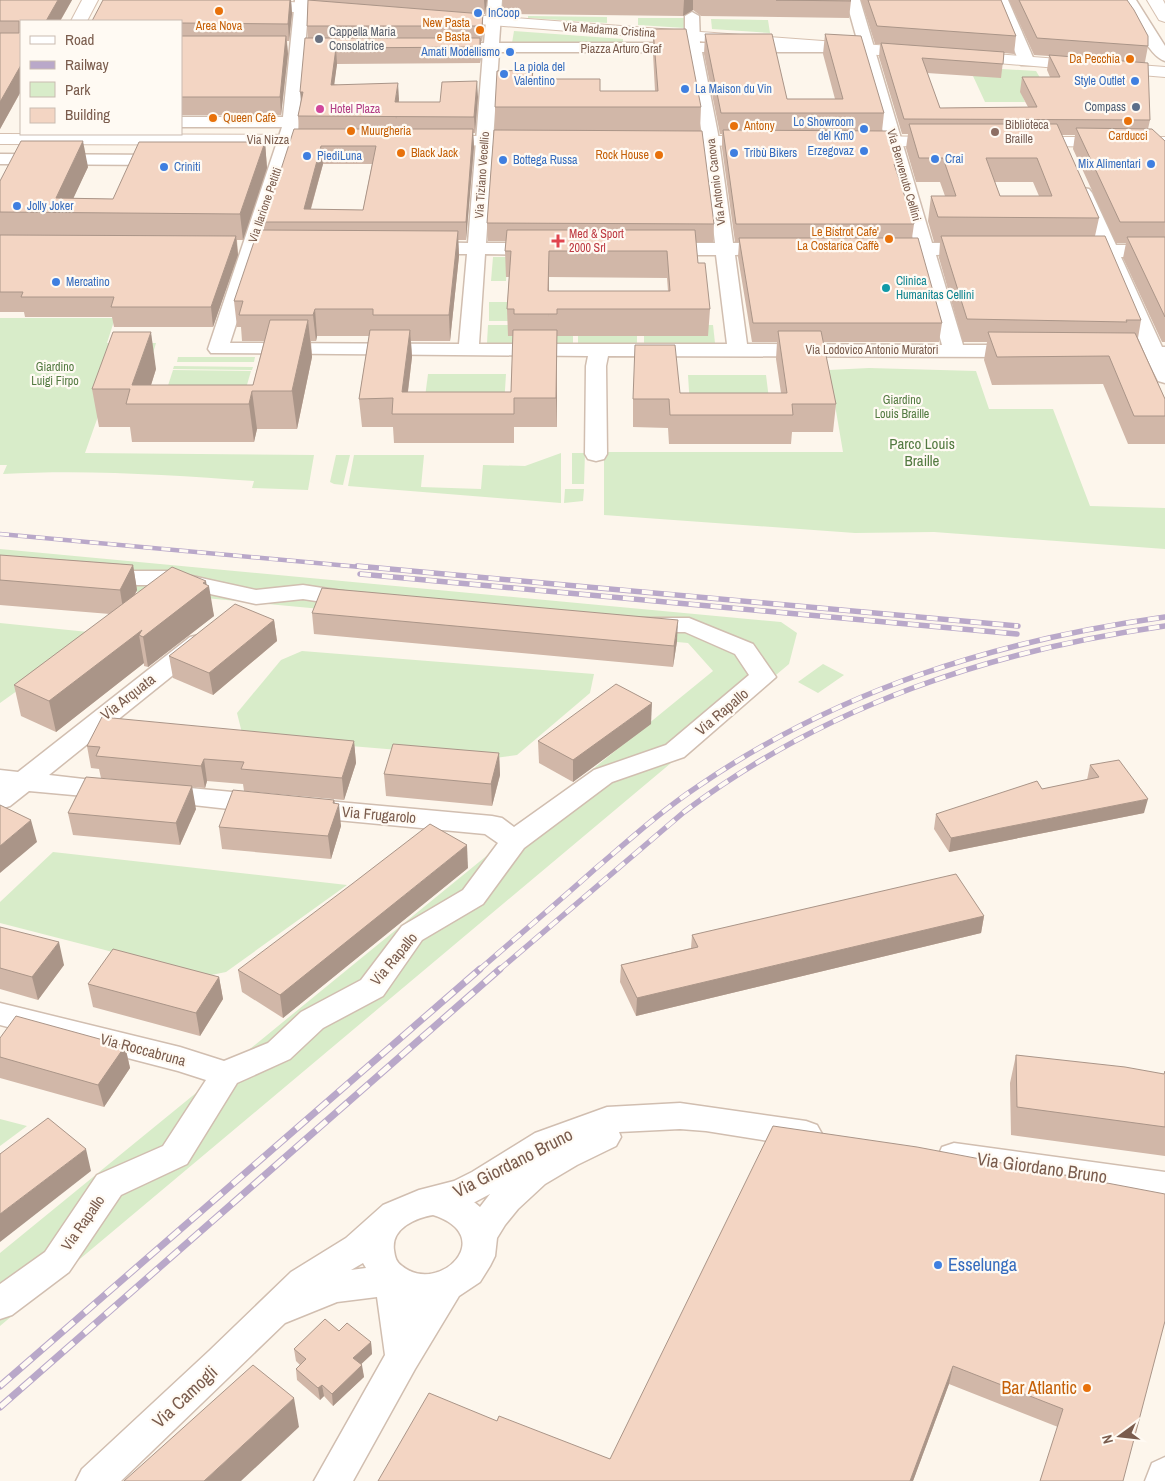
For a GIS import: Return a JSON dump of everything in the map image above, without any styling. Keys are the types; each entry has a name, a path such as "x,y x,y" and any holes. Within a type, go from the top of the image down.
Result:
{"street":[{"path":"79,20 90,0"},
{"path":"203,0 301,4 358,12"},
{"name":"Via Tiziano Vecellio","path":"469,350 496,0"},
{"name":"Via Benvenuto Cellini","path":"854,0 954,350"},
{"path":"1001,0 1027,62"},
{"path":"1129,0 1148,34 1165,56"},
{"path":"1155,0 1165,17"},
{"name":"Via Ilarione Petitti","path":"218,348 250,246 273,160 287,140 292,122 291,48 301,4"},
{"name":"Via Antonio Canova","path":"691,9 694,42 711,141 738,350"},
{"name":"Via Madama Cristina","path":"434,17 694,42 841,47 932,54"},
{"name":"Piazza Arturo Graf","path":"432,48 694,42"},
{"path":"291,48 317,48"},
{"path":"951,56 1165,72"},
{"path":"182,122 292,122"},
{"path":"12,134 6,161 187,160"},
{"name":"Via Nizza","path":"58,135 343,140"},
{"path":"422,140 544,141"},
{"path":"654,141 778,141"},
{"path":"836,141 964,142"},
{"path":"1012,142 1165,142"},
{"path":"1060,142 1109,251 1159,352 1165,377"},
{"path":"231,246 270,246"},
{"path":"408,248 556,249"},
{"path":"644,249 791,249"},
{"path":"867,249 995,250"},
{"path":"1054,250 1165,251"},
{"name":"Via Lodovico Antonio Muratori","path":"218,348 1041,351"},
{"path":"596,454 596,366 600,349"},
{"path":"1088,351 1159,352"},
{"path":"77,578 169,578 256,596 303,592 381,604"},
{"name":"Via Arquata","path":"0,800 11,780 256,596"},
{"name":"Via Rapallo","path":"0,1304 56,1262 109,1185 175,1155 226,1074 279,1051 312,1020 372,988 412,933 474,897 514,841 603,776 675,751 763,677 744,649 689,625 620,625"},
{"name":"Via Frugarolo","path":"11,780 492,825 514,841"},
{"name":"Via Roccabruna","path":"0,1014 180,1059 226,1074"},
{"name":"Via Giordano Bruno","path":"480,1235 492,1214 514,1188 533,1174 578,1148 652,1117"},
{"name":"Via Giordano Bruno","path":"433,1201 463,1192 484,1182 528,1153 569,1133 607,1120 652,1117 706,1118 837,1139"},
{"name":"Via Giordano Bruno","path":"926,1152 1165,1186"},
{"path":"391,1278 418,1289 437,1288 447,1285 468,1272 477,1260 481,1246 480,1235 473,1220 462,1210 448,1204 433,1201 416,1203 401,1209 389,1218 383,1227 376,1246 379,1261 391,1278 403,1355"},
{"name":"Via Camogli","path":"95,1481 273,1313 303,1282 358,1248 383,1227"},
{"name":"Via Camogli","path":"273,1313 333,1288 391,1278"},
{"path":"333,1481 403,1355 447,1285"},
{"path":"1164,1481 1165,1475"}],"green space":[{"path":"528,16 607,17 607,23 528,18"},
{"path":"638,18 684,18 685,28 638,25"},
{"path":"711,19 768,20 770,33 712,29"},
{"path":"514,31 623,39 623,44 512,43"},
{"path":"1002,69 1036,71 1048,91 1021,92 1025,102 985,102 973,76"},
{"path":"493,257 525,257 507,262 506,281 491,281"},
{"path":"489,302 510,302 509,321 489,321"},
{"name":"Giardino Luigi Firpo","path":"0,318 115,318 107,343 156,343 150,363 117,363 85,453 314,455 308,490 252,488 254,481 160,475 97,472 3,474 7,465 0,465"},
{"path":"488,325 509,325 573,336 573,343 487,343"},
{"path":"713,325 715,343 644,343 644,336"},
{"path":"578,336 637,336 637,343 578,343"},
{"path":"178,357 255,357 254,362 177,362"},
{"path":"174,366 253,367 252,370 173,369"},
{"name":"Parco Louis Braille","path":"869,368 976,371 989,409 1053,409 1090,506 1165,508 1165,549 934,532 855,533 604,515 604,452 843,452 829,370"},
{"path":"173,370 251,371 242,402 163,401"},
{"path":"428,374 506,374 504,406 424,405"},
{"path":"688,375 766,375 770,407 690,406"},
{"path":"561,453 561,503 348,486 354,455 424,455 421,487 481,489 483,465 525,466"},
{"path":"572,453 585,453 584,484 572,484"},
{"path":"336,455 350,455 343,485 330,482"},
{"path":"565,489 584,489 583,501 564,503"},
{"path":"0,549 781,622 797,633 789,664 0,1326 0,1253 713,671 688,643 0,579"},
{"path":"0,623 98,633 0,703"},
{"path":"302,651 594,674 590,693 517,755 495,758 243,737 237,713 281,660"},
{"path":"823,664 844,675 818,693 798,682"},
{"path":"53,852 347,885 226,972 206,976 0,923 0,902"},
{"path":"0,1119 27,1126 0,1146"}],"building":[{"path":"0,0 58,0 47,20 20,20 20,67 0,102 0,33 19,33 19,21 0,21"},
{"path":"103,0 290,0 288,24 182,23 182,20 93,20"},
{"path":"308,0 483,14 482,26 307,26"},
{"path":"776,0 850,0 851,1"},
{"path":"868,0 1001,0 1016,36 877,26"},
{"path":"1019,0 1127,0 1148,36 1148,46 1037,38"},
{"path":"653,29 686,29 701,107 495,107 497,71 533,70 532,79 600,79 600,91 658,91"},
{"path":"705,34 772,34 787,99 843,99 825,34 861,36 884,113 721,113"},
{"path":"182,36 286,36 280,97 182,97"},
{"path":"305,38 480,38 480,47 336,48 331,85 398,83 395,102 440,102 442,82 477,81 474,117 298,116 303,92 300,92"},
{"path":"881,43 1004,52 1003,64 922,58 940,108 1037,107 1022,77 1060,77 1049,55 1148,63 1150,120 904,119"},
{"path":"909,124 1057,124 1099,218 938,217 931,196 956,196 943,158 919,158","holes":["986,158 1037,158 1052,196 1000,196"]},
{"path":"1076,128 1152,129 1165,141 1165,222 1120,222"},
{"path":"294,129 473,129 466,222 264,222","holes":["321,146 376,146 363,210 304,209"]},
{"path":"494,130 702,131 714,224 487,223"},
{"path":"723,130 887,131 897,164 894,164 914,224 736,224"},
{"path":"21,141 83,141 56,198 113,199 139,142 265,142 240,214 0,212 0,181"},
{"path":"258,230 458,231 449,315 373,315 373,309 315,309 313,315 239,315 243,301 234,301"},
{"path":"507,230 695,230 698,263 705,263 710,309 557,309 557,314 514,314 514,309 507,309 511,251 505,251","holes":["549,251 667,251 670,291 548,291"]},
{"path":"0,235 236,236 211,307 111,307 114,297 21,297 23,292 0,292"},
{"path":"941,236 1105,236 1141,320 1126,320 1127,322 967,319"},
{"path":"1127,237 1165,237 1165,317"},
{"path":"739,238 918,238 942,323 753,323"},
{"path":"270,320 308,320 292,391 252,391 249,404 126,404 130,389 92,389 113,332 151,332 132,385 253,385"},
{"path":"370,330 410,330 402,392 511,392 513,330 557,330 556,398 514,398 514,414 392,414 393,398 359,399"},
{"path":"778,331 821,331 836,404 792,404 793,415 670,415 669,399 633,399 635,345 675,345 680,393 787,393"},
{"path":"988,332 1135,333 1165,399 1165,416 1134,416 1109,356 997,357"},
{"path":"0,555 133,565 120,590 0,580"},
{"path":"172,567 206,581 203,583 209,586 143,637 139,635 142,630 49,701 14,685"},
{"path":"322,588 678,620 674,646 312,613"},
{"path":"235,604 274,620 209,673 169,656"},
{"path":"616,684 652,703 573,760 538,741"},
{"path":"102,717 354,741 342,778 241,769 244,762 204,759 201,766 96,756 100,747 87,746"},
{"path":"393,744 499,753 491,784 384,774"},
{"path":"1119,760 1148,799 951,838 936,814 1037,781 1042,789 1099,777 1090,765"},
{"path":"86,777 192,786 176,823 68,813"},
{"path":"233,790 334,800 333,803 339,804 328,836 219,827"},
{"path":"0,805 31,820 0,846"},
{"path":"430,824 467,845 280,995 238,970 352,884"},
{"path":"956,874 984,916 637,998 621,965 698,947 692,935"},
{"path":"0,927 59,942 32,977 0,968"},
{"path":"113,949 219,977 196,1013 88,984"},
{"path":"16,1016 125,1046 98,1085 0,1057 0,1038"},
{"path":"1016,1055 1125,1067 1164,1074 1165,1071 1165,1127 1017,1107"},
{"path":"48,1118 86,1149 0,1214 0,1154"},
{"name":"Esselunga","path":"773,1126 917,1147 1165,1194 1165,1321 1123,1481 1040,1481 1063,1409 953,1366 910,1481 378,1481 429,1393 497,1421 499,1416 610,1459"},
{"path":"325,1319 339,1331 347,1323 371,1342 353,1358 362,1365 332,1394 322,1385 318,1388 296,1369 306,1359 294,1349"},
{"path":"253,1365 294,1398 204,1481 124,1481"}],"railway":[{"path":"0,534 371,568"},
{"path":"357,566 1018,626"},
{"path":"360,574 1017,634"},
{"path":"479,970 645,826 671,806 751,753 807,722 863,696 921,674 980,655 1102,627 1165,617"},
{"path":"499,970 684,812 738,774 794,741 852,713 912,688 973,668 1036,651 1100,637 1165,626"},
{"path":"0,1386 480,969"},
{"path":"0,1407 500,969"}],"place":[{"name":"Area Nova","path":"219,11"},
{"name":"InCoop","path":"478,13"},
{"name":"New Pasta e Basta","path":"480,30"},
{"name":"Cappella Maria Consolatrice","path":"319,39"},
{"name":"Amati Modellismo","path":"510,52"},
{"name":"Da Pecchia","path":"1130,59"},
{"name":"La piola del Valentino","path":"504,74"},
{"name":"Style Outlet","path":"1135,81"},
{"name":"La Maison du Vin","path":"685,89"},
{"name":"Compass","path":"1136,107"},
{"name":"Hotel Plaza","path":"320,109"},
{"name":"Queen Cafè","path":"213,118"},
{"name":"Carducci","path":"1128,121"},
{"name":"Antony","path":"734,126"},
{"name":"Lo Showroom del Km0","path":"864,129"},
{"name":"Muurgheria","path":"351,131"},
{"name":"Biblioteca Braille","path":"995,132"},
{"name":"Erzegovaz","path":"864,151"},
{"name":"Black Jack","path":"401,153"},
{"name":"Tribù Bikers","path":"734,153"},
{"name":"Rock House","path":"659,155"},
{"name":"PiediLuna","path":"307,156"},
{"name":"Crai","path":"935,159"},
{"name":"Bottega Russa","path":"503,160"},
{"name":"Mix Alimentari","path":"1151,164"},
{"name":"Criniti","path":"164,167"},
{"name":"Jolly Joker","path":"17,206"},
{"name":"Le Bístrot Cafe' La Costaríca Caffè","path":"889,239"},
{"name":"Med & Sport 2000 Srl","path":"558,241"},
{"name":"Mercatino","path":"56,282"},
{"name":"Clinica Humanitas Cellini","path":"886,288"},
{"name":"Esselunga","path":"938,1265"},
{"name":"Bar Atlantic","path":"1087,1388"}],"park label":[{"name":"Giardino Louis Braille","path":"902,407"}]}
